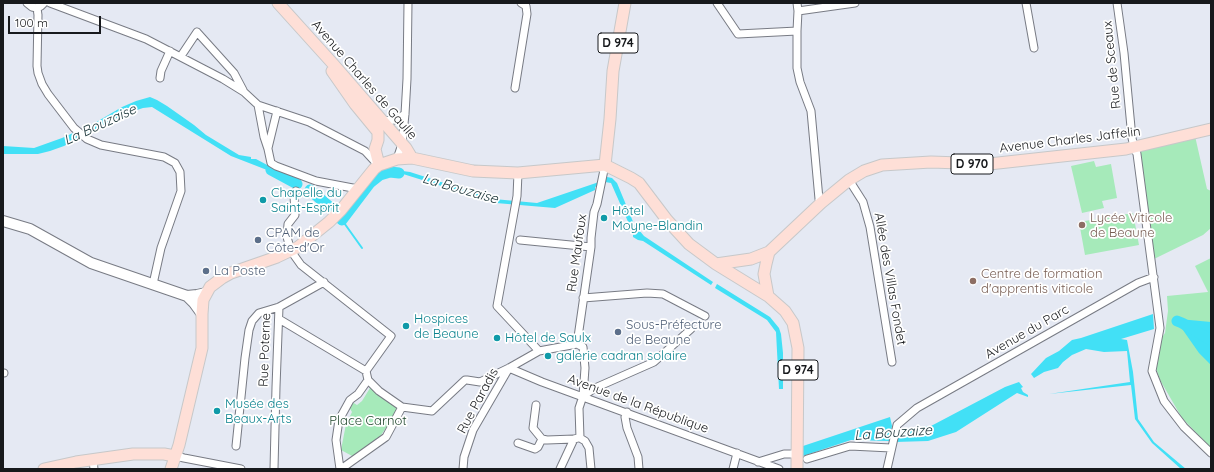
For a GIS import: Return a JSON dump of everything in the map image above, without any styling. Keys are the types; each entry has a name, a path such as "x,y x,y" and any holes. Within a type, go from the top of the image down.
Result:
{"main road":[{"name":"Avenue Charles de Gaulle","path":"270,3 312,46 356,104 391,132 412,158"},
{"name":"Avenue Charles de Gaulle","path":"278,3 334,64 378,123"},
{"name":"D 974","path":"624,3 613,71 605,165 639,183 683,238 716,264 768,296 790,318 795,328 797,339 802,457 797,469"},
{"path":"378,123 379,135 375,149 379,165"},
{"name":"Avenue Charles Jaffelin","path":"769,252 821,203 849,180 864,171 882,165 931,162 989,164 1134,147 1211,129"},
{"path":"171,469 202,348 203,300 210,287 222,278 294,249 329,222 379,165 397,159 412,158 473,171 518,173 605,165"},
{"path":"3,221 30,229 91,263 186,296 194,303 202,314"},
{"path":"716,264 751,259 769,252"},
{"path":"768,296 764,274 769,252"},
{"path":"186,296 206,293"},
{"path":"44,469 94,464 138,454 164,454 175,456"}],"street":[{"path":"27,3 32,7 37,8 44,3"},
{"path":"50,3 137,35 181,56 244,92 258,105 309,122 365,150 379,165"},
{"path":"397,159 402,144 405,114 408,3"},
{"path":"515,88 528,14 526,6 521,3"},
{"path":"717,3 738,34 797,31"},
{"path":"797,3 797,68 800,82 811,111 819,199 821,203"},
{"path":"798,11 855,3"},
{"path":"1026,3 1034,48"},
{"name":"Rue de Sceaux","path":"1117,3 1134,147"},
{"path":"37,8 38,73 48,94 74,128 87,139 101,145 164,157 175,163 180,172 181,191 161,248 153,284"},
{"path":"181,56 197,32 234,73 244,92"},
{"path":"160,78 161,71 170,51"},
{"path":"258,105 264,138 271,163 316,181 358,189"},
{"path":"268,149 278,111"},
{"path":"378,123 395,120 405,114"},
{"path":"391,132 403,130"},
{"path":"1134,147 1137,154 1160,328 1152,371 1164,401 1184,427 1211,453"},
{"name":"Rue Maufoux","path":"577,344 591,247 594,212 605,165"},
{"path":"518,173 517,196 497,306 539,351"},
{"name":"Allée des Villas Fondet","path":"849,180 863,202 870,227 892,362"},
{"path":"296,191 294,195 295,215 288,224 287,237 301,265 391,336 366,371"},
{"path":"520,240 591,247"},
{"name":"Avenue du Parc","path":"887,469 897,425 917,408 1138,283 1154,278"},
{"name":"Rue Poterne","path":"274,469 279,307 324,282"},
{"path":"583,298 647,293 662,294 705,316"},
{"path":"236,446 252,321 259,313 279,307"},
{"path":"279,319 366,371 368,380 378,391 402,407 432,411 442,403 464,380 480,382 539,351 577,344 583,347 585,368 583,396 579,408 577,438 560,469"},
{"path":"583,396 595,388 654,362 691,329"},
{"name":"Avenue de la République","path":"509,368 542,382 779,469"},
{"name":"Rue Paradis","path":"463,469 464,457 473,430 509,368"},
{"path":"368,380 358,394 350,400 339,420 336,440 340,469 386,437 402,407"},
{"path":"536,405 533,428 542,438 547,440 577,438 585,441 589,448 591,469"},
{"path":"627,412 627,428 638,457 639,469"},
{"path":"518,443 535,449 538,447 542,438"},
{"path":"758,462 784,454 802,457 850,446 891,448"},
{"path":"733,469 737,453"},
{"path":"175,456 241,469"}],"green space":[{"path":"1195,136 1207,189 1211,191 1211,228 1203,235 1154,259 1140,149"},
{"path":"1094,161 1096,167 1111,164 1117,198 1102,201 1104,208 1082,213 1071,166"},
{"path":"1133,213 1139,245 1085,255 1079,222"},
{"path":"1211,258 1211,448 1182,418 1160,380 1156,368 1161,339 1165,333 1168,311 1167,296 1208,292 1195,266"},
{"name":"Place Carnot","path":"370,388 399,409 379,438 354,457 341,450 346,424 352,412 349,407 352,402 357,405 362,401"}],"water":[{"path":"150,97 167,106 206,135 239,155 256,159 284,174 285,177 231,156 152,107 143,108 122,115 64,146 50,151 38,154 3,154 3,146 34,148 62,138 93,124 122,107"},
{"path":"389,170 410,172 494,199 537,203 596,183 607,177 612,178 617,183 634,224 644,236 713,282 711,285 643,241 633,237 633,233 611,183 605,182 595,187 595,190 555,208 496,203 403,174 385,175 383,172"},
{"path":"717,284 770,317 779,328 783,353 783,389 779,389 776,332 767,320 715,288"},
{"path":"1153,314 1154,329 1121,339 1127,340 1133,372 1138,419 1154,442 1186,469 1181,469 1152,443 1135,419 1131,385 1049,394 1130,382 1127,351 1104,352 1086,349 1072,355 1058,368 1044,372 1034,378 1031,374 1046,358 1059,351 1072,340"},
{"path":"1179,319 1211,322 1211,365 1199,353 1178,323"},
{"path":"1019,382 1023,387 1021,388 1023,392 1028,395 1028,397 1017,393 956,432 928,441 895,442 897,429 931,426 1005,387"},
{"path":"890,417 892,426 889,441 851,440 803,456 803,446"}],"waterway":[{"name":"La Bouzaise","path":"271,170 297,184"},
{"name":"La Bouzaise","path":"310,190 342,220 370,183 380,175 390,172 399,173"},
{"path":"342,220 362,248"},
{"name":"La Bouzaize","path":"1177,321 1211,340"}],"place":[{"name":"Chapelle du Saint-Esprit","path":"263,200"},
{"name":"Hôtel Moyne-Blandin","path":"604,218"},
{"name":"Lycée Viticole de Beaune","path":"1082,225"},
{"name":"CPAM de Côte-d'Or","path":"258,240"},
{"name":"La Poste","path":"206,271"},
{"name":"Centre de formation d'apprentis viticole","path":"973,281"},
{"name":"Hospices de Beaune","path":"406,326"},
{"name":"Sous-Préfecture de Beaune","path":"618,332"},
{"name":"Hôtel de Saulx","path":"497,338"},
{"name":"galerie cadran solaire","path":"548,356"},
{"name":"Musée des Beaux-Arts","path":"217,411"}]}
